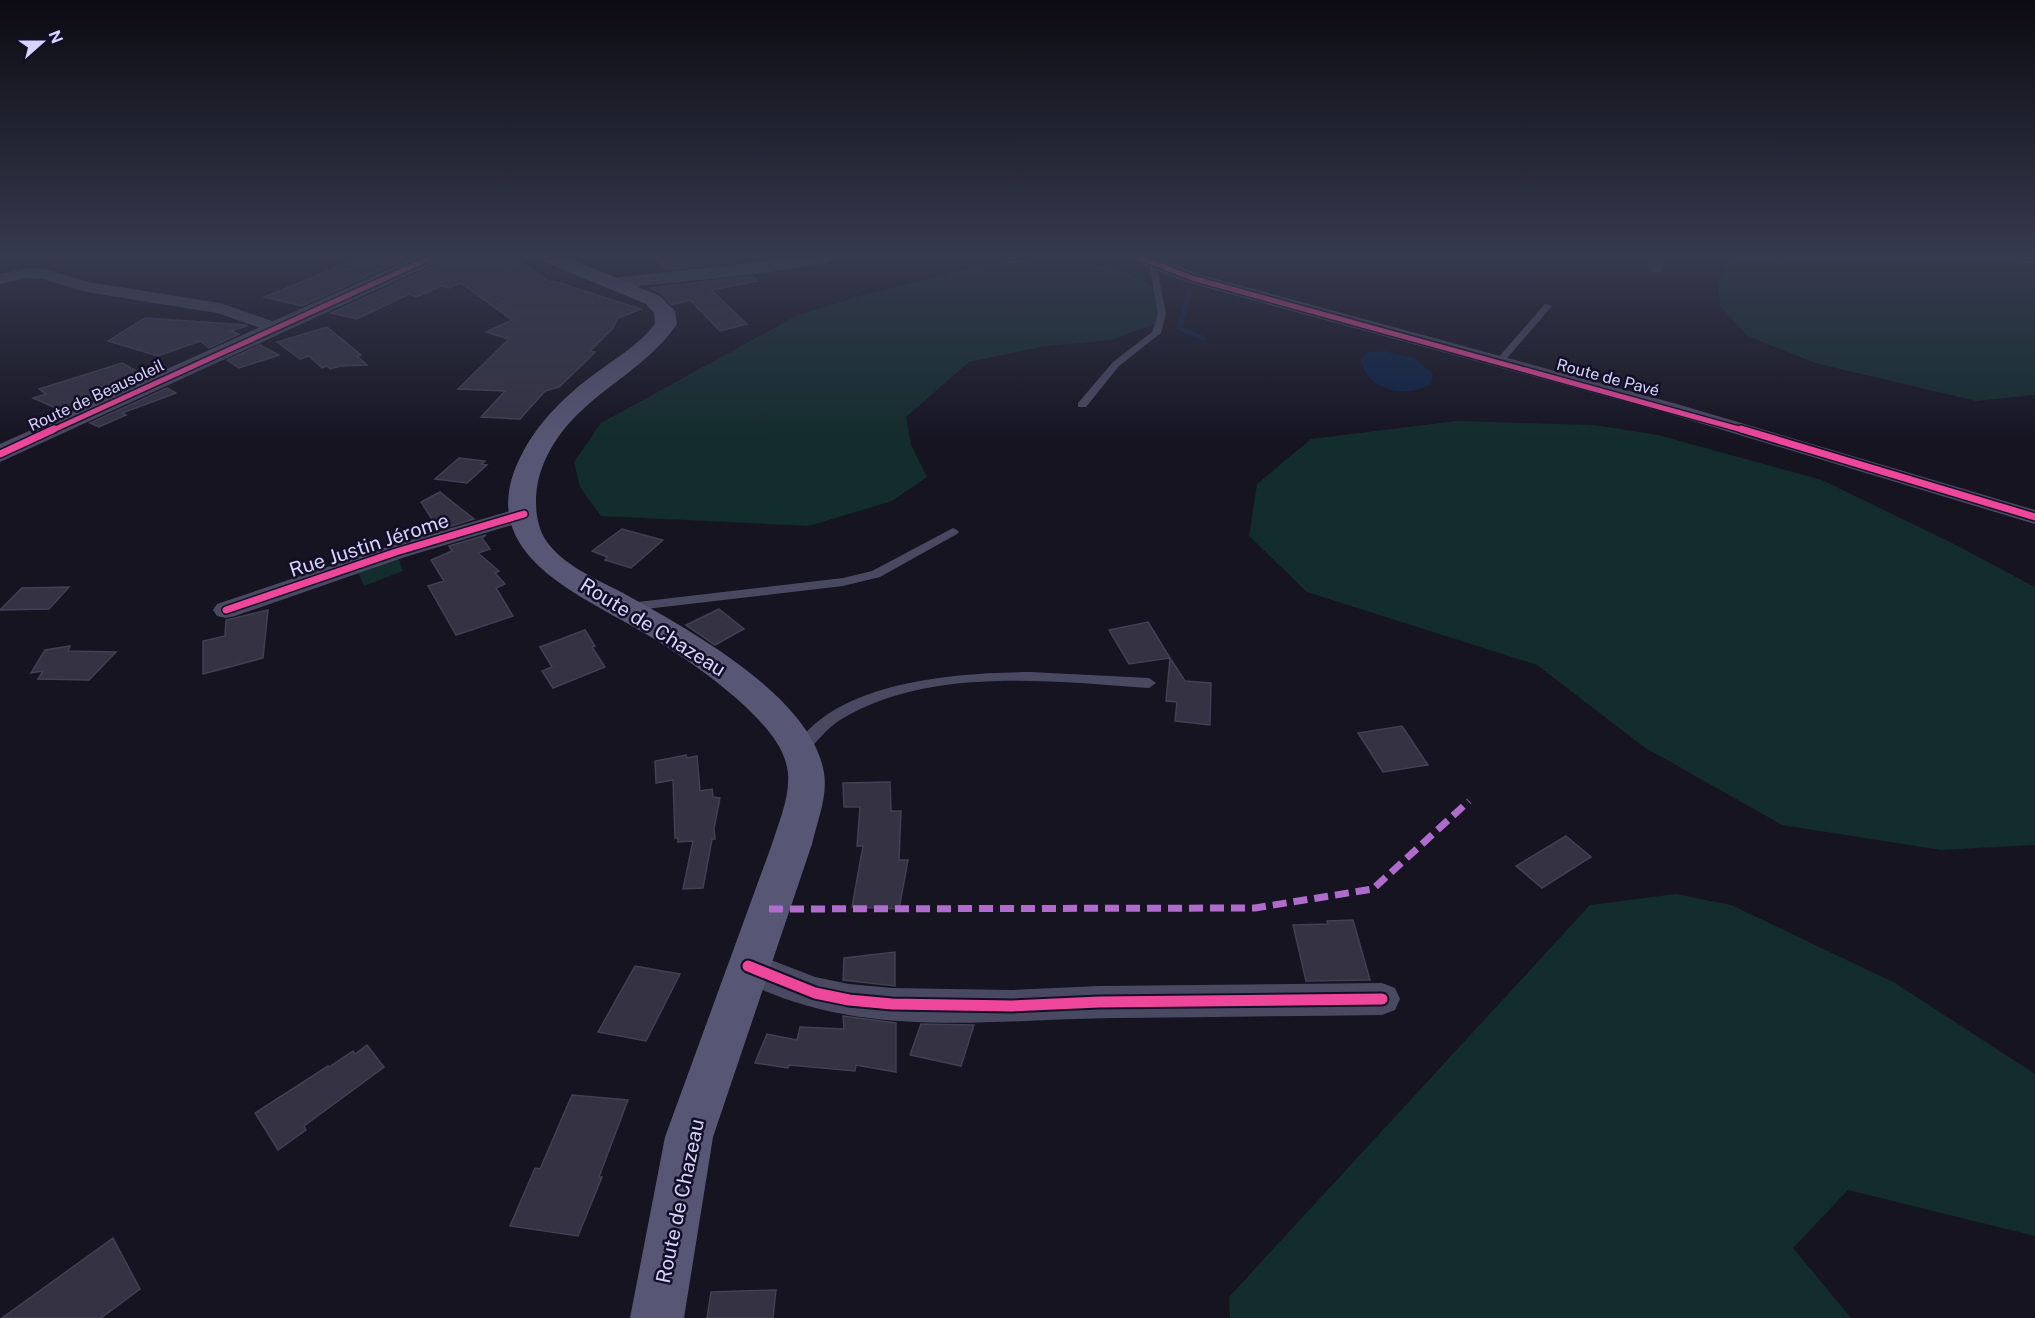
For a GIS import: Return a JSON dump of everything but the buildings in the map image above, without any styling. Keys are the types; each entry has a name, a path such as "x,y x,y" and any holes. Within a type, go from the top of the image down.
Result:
{"main road":[{"name":"Route de Chazeau","path":"657,1318 689,1137 792,844 805,795 806,770 799,751 778,716 729,674 693,648 564,573 546,558 526,528 524,483 535,454 548,432 583,394 656,338 666,324 665,319"}],"street":[{"path":"249,319 275,328"},
{"name":"Route de Beausoleil","path":"0,454 296,319"},
{"name":"Route de Pavé","path":"1341,319 1692,414 2035,517"},
{"name":"Rue Justin Jérome","path":"226,610 376,559 524,514"},
{"path":"748,966 780,981 837,998 887,1003 963,1006 1382,999"}],"lane":[{"path":"1082,405 1116,364 1156,333 1161,319"},
{"path":"1499,362 1537,319"},
{"path":"624,608 843,582 876,574 953,532"},
{"path":"799,751 834,717 864,702 921,685 975,678 1013,677 1149,683"}],"green space":[{"path":"791,319 1157,319 1155,324 1111,340 1045,346 969,362 906,417 911,445 927,477 892,501 809,526 601,516 580,487 574,462 601,423"},
{"path":"1732,319 2035,319 2035,395 1976,401 1815,363 1748,336"},
{"path":"1457,421 1594,425 1658,435 1822,480 1952,543 2035,587 2035,845 1941,850 1782,825 1644,747 1537,665 1307,592 1249,536 1257,484 1311,439"},
{"path":"396,552 403,571 364,586 355,566"},
{"path":"1676,894 1731,905 1895,983 2035,1074 2035,1236 1848,1190 1793,1248 1851,1318 1230,1318 1229,1297 1590,905"}],"water":[{"path":"1384,351 1414,358 1433,374 1431,384 1421,389 1399,391 1388,389 1370,379 1361,359 1367,352"}],"waterway":[{"path":"1182,319 1179,328 1203,338"}],"marked path":[{"path":"769,909 1255,908 1373,889 1469,801"}],"cycle path":[{"path":"0,454 297,319"},
{"path":"1341,319 1670,408 2035,517"},
{"path":"226,610 396,552 524,514"},
{"path":"748,966 781,981 826,996 892,1004 1012,1006 1099,1002 1382,999"}]}
